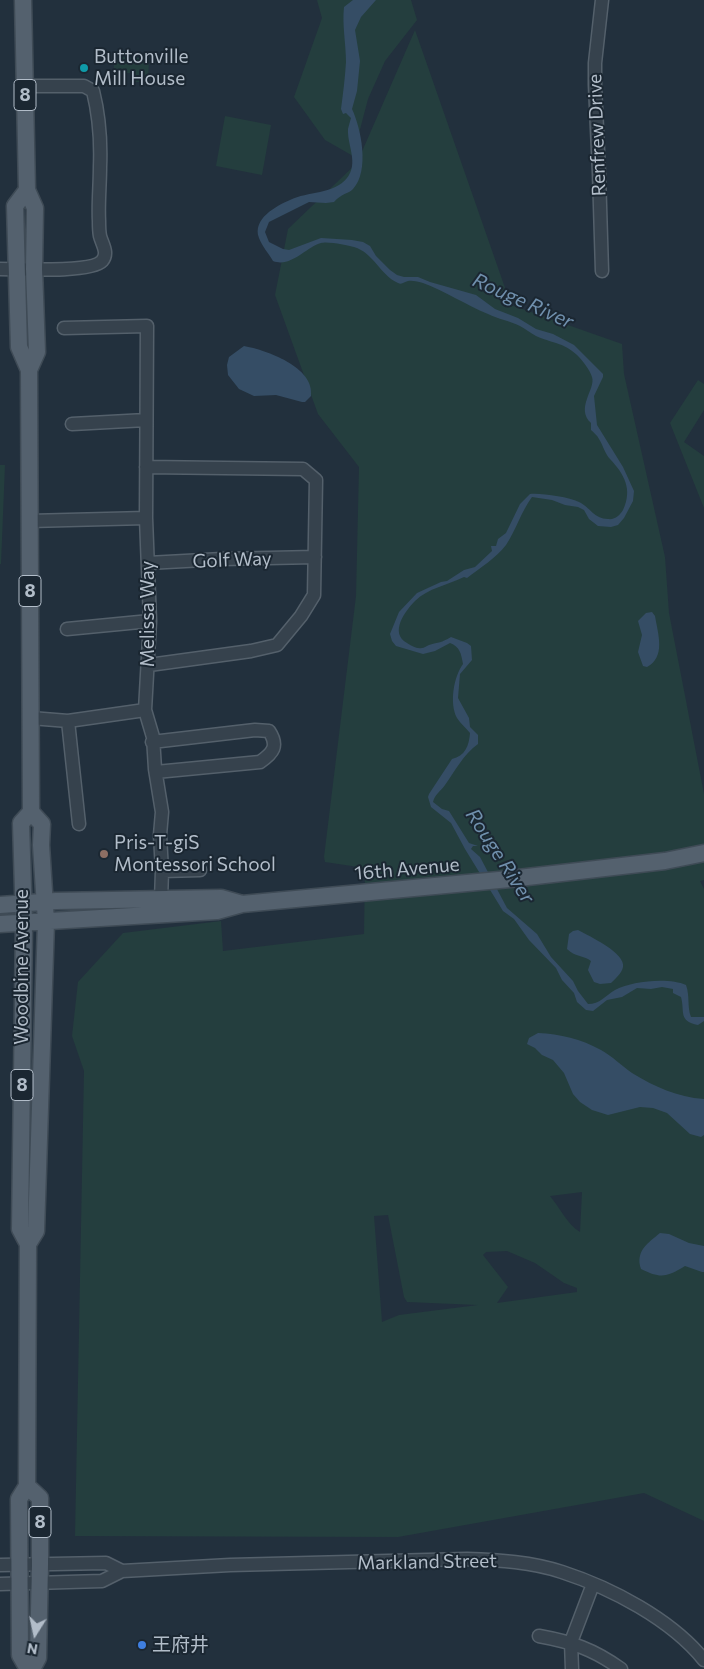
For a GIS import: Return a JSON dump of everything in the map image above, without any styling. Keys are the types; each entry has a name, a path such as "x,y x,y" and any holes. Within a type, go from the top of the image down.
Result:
{"main road":[{"name":"Woodbine Avenue","path":"23,0 27,190 35,208 34,269 37,352 29,370"},
{"name":"Woodbine Avenue","path":"27,190 15,206 19,347 29,370 32,718 31,812 21,823 24,923 20,1230 28,1244 27,1486 19,1500 20,1655 28,1669"},
{"name":"Woodbine Avenue","path":"28,1244 36,1231 46,922 40,845 42,824 31,812"},
{"name":"16th Avenue","path":"0,924 217,911 242,904 510,879 665,860 704,853"},
{"name":"16th Avenue","path":"665,860 704,860"},
{"name":"16th Avenue","path":"0,905 45,902 222,898 242,904"},
{"name":"8","path":"27,1486 40,1498 38,1658 32,1669"}],"street":[{"name":"Renfrew Drive","path":"602,0 594,85 600,173 602,271"},
{"path":"0,268 34,269 94,266 101,262 104,257 105,248 100,236 98,208 100,166 97,104 93,91 84,86 25,86"},
{"name":"Melissa Way","path":"64,328 147,326 146,518 150,621 145,710 153,737 152,742 162,812 160,835 161,900"},
{"path":"72,424 146,420"},
{"path":"146,467 303,469 316,480 314,595 301,616 277,645 251,651 149,665"},
{"path":"29,521 146,518"},
{"name":"Golf Way","path":"148,563 315,557"},
{"path":"67,629 150,621"},
{"path":"32,718 68,721 145,710"},
{"path":"68,721 79,824"},
{"path":"152,742 255,730 270,731 274,738 274,747 270,755 260,762 156,772"},
{"path":"162,871 200,870"},
{"name":"Markland Street","path":"0,1584 102,1581 122,1571 240,1565 467,1559 506,1561 561,1571 627,1600 669,1626 704,1660"},
{"name":"Markland Street","path":"0,1566 106,1563 122,1571"},
{"path":"572,1669 571,1642 593,1584"},
{"path":"539,1636 571,1642 604,1657 621,1669"}],"green space":[{"path":"317,0 411,0 417,20 385,61 368,99 353,156 325,140 294,97 322,18"},
{"path":"415,30 511,305 622,344 624,374 665,557 669,613 704,794 704,880 700,881 704,889 704,1521 644,1493 398,1537 75,1536 84,1071 72,1036 78,982 123,933 221,921 223,951 364,934 365,868 325,862 324,857 356,596 359,467 318,414 275,295 288,229 357,163","holes":["582,1192 580,1232 567,1220 550,1196","388,1215 404,1297 407,1302 478,1305 399,1315 382,1322 374,1216","507,1251 535,1263 564,1283 577,1288 577,1292 497,1303 508,1287 483,1255 486,1252"]},
{"path":"114,57 149,58 148,82 133,82 133,73 114,73"},
{"path":"225,116 271,125 262,175 216,166"},
{"path":"698,380 704,384 704,410 684,442 704,456 704,508 670,423"},
{"path":"0,465 5,465 1,564 0,564"}],"water":[{"path":"353,0 376,0 361,17 355,30 360,61 357,91 352,109 361,138 363,161 358,181 353,189 334,202 309,202 269,222 265,232 269,242 289,250 321,238 363,242 370,246 376,256 397,275 418,277 476,295 495,309 574,345 603,374 594,396 597,425 623,467 634,491 633,501 624,518 618,525 611,527 598,526 589,519 584,510 578,507 532,497 510,539 498,554 467,578 464,577 426,593 411,605 403,616 400,622 399,634 402,639 414,647 423,648 451,637 471,646 472,660 460,674 458,698 469,718 470,727 478,735 478,744 464,758 436,795 433,802 442,809 449,811 469,843 478,846 473,846 471,849 480,857 507,908 537,934 551,957 573,981 588,1004 599,1001 615,990 630,984 670,981 686,985 691,1017 704,1017 704,1021 698,1025 687,1021 685,1018 681,997 673,993 673,989 662,987 651,989 637,988 622,997 607,1000 593,1011 586,1010 577,1002 574,993 562,980 556,968 529,940 514,919 503,911 451,823 431,807 429,794 452,759 460,756 466,750 469,742 470,733 457,718 453,705 455,682 463,664 462,657 456,646 450,643 435,651 423,654 396,646 390,634 399,612 417,593 447,581 464,570 475,567 492,551 491,546 496,546 498,539 506,533 520,504 530,494 574,500 583,504 599,517 613,519 623,510 627,489 623,476 591,430 591,423 585,411 585,405 592,377 590,371 572,351 423,283 408,281 402,284 398,283 386,275 367,254 354,247 343,244 321,243 286,262 280,262 273,261 262,244 259,238 259,225 267,214 278,206 297,197 335,187 347,178 350,172 352,160 348,129 351,118 346,113 343,114 341,109 346,62 343,21 344,7"},
{"path":"244,346 264,351 297,368 310,386 311,396 305,402 302,402 276,395 254,396 239,389 228,375 227,365 229,357"},
{"path":"652,612 655,616 658,630 659,651 653,663 647,667 643,666 638,652 642,635 638,621 646,613"},
{"path":"578,930 619,956 623,967 611,983 600,984 594,982 588,970 591,961 567,949 569,934"},
{"path":"538,1033 562,1036 586,1043 605,1052 632,1073 649,1083 675,1094 704,1099 704,1135 701,1137 690,1134 667,1113 653,1108 640,1107 608,1115 592,1110 580,1102 573,1094 564,1073 553,1060 542,1055 535,1048 527,1044 529,1038"},
{"path":"660,1233 669,1234 689,1243 704,1246 704,1272 685,1266 673,1273 659,1275 641,1269 641,1252"}],"place":[{"name":"Buttonville Mill House","path":"84,68"},
{"name":"Pris-T-giS Montessori School","path":"104,854"},
{"name":"王府井","path":"142,1645"}],"water label":[{"name":"Rouge River","path":"523,301"},
{"name":"Rouge River","path":"500,856"}]}
